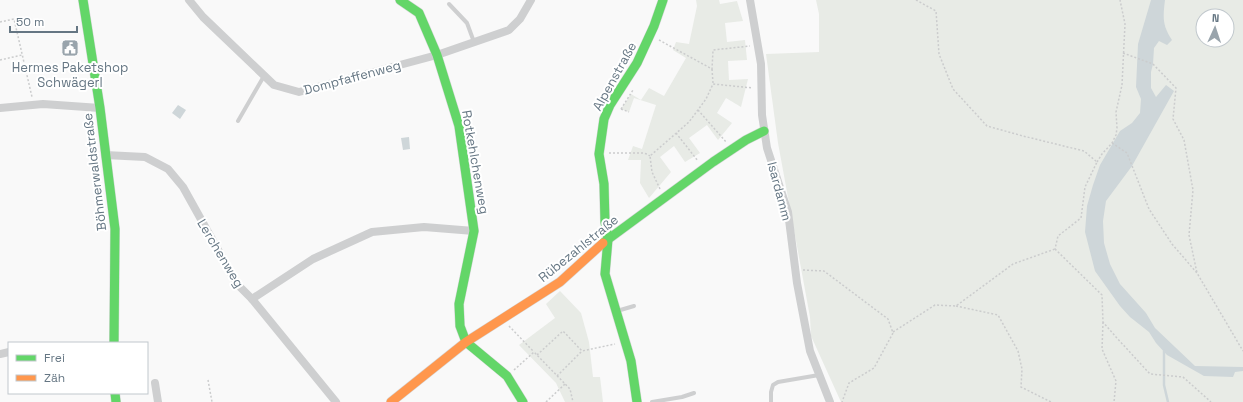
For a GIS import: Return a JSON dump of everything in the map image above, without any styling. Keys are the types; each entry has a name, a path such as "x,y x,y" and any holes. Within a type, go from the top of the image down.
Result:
{"street":[{"name":"Böhmerwaldstraße","path":"83,0 100,108 115,229 114,342"},
{"name":"Dompfaffenweg","path":"189,0 203,17 274,85 299,92 437,55 509,30 520,19 531,0"},
{"name":"Rotkehlchenweg","path":"400,0 418,13 437,55 459,126 474,231 459,304 460,326 466,342"},
{"name":"Alpenstraße","path":"637,402 631,361 605,274 608,239 605,222 604,184 599,153 604,119 610,105 637,63 650,35 663,0"},
{"name":"Isardamm","path":"750,0 758,45 762,115 767,148 788,212 795,270 810,352 830,402"},
{"path":"0,108 43,104 100,108"},
{"name":"Rübezahlstraße","path":"391,402 466,342 560,282 608,239 666,196 731,150 764,131"},
{"name":"Lerchenweg","path":"105,155 145,157 168,169 184,187 237,284 252,299 336,402"},
{"path":"252,299 313,259 372,232 424,227 474,231"},
{"path":"466,342 507,376 523,402"},
{"path":"155,383 158,402"}],"lane":[{"path":"449,4 467,23 474,42"},
{"path":"238,121 264,76"},
{"path":"617,311 634,306"},
{"path":"771,402 773,385 778,382 820,375"},
{"path":"652,402 682,397 694,393"}],"path":[{"path":"916,0 936,11 939,54 953,88 987,126 1084,151 1097,162"},
{"path":"1055,250 1058,236 1082,218 1085,188 1097,162 1112,143 1116,135 1116,112 1122,85 1125,24 1120,0"},
{"path":"0,22 14,19 33,105"},
{"path":"650,35 712,69"},
{"path":"650,156 689,122 706,99 712,84 713,50 758,45"},
{"path":"1123,53 1153,64 1176,88 1173,119 1184,140 1193,190 1189,235 1197,273"},
{"path":"0,60 22,55"},
{"path":"712,84 761,89"},
{"path":"629,112 621,109 633,90"},
{"path":"698,110 731,150"},
{"path":"676,133 704,169"},
{"path":"1112,143 1127,153 1149,209 1172,244 1197,273 1243,351"},
{"path":"599,153 643,153 650,156"},
{"path":"650,156 655,180 658,187 666,196"},
{"path":"956,306 1013,264 1055,250"},
{"path":"1055,250 1102,295 1102,349 1116,380 1114,402"},
{"path":"795,270 824,271 888,320 893,333"},
{"path":"842,402 849,383 874,368 893,333 935,305 956,306 998,316 1018,351 1022,369 1021,387 1050,402"},
{"path":"503,319 570,389 573,402"},
{"path":"1103,322 1150,374 1182,377 1211,402"},
{"path":"537,355 563,331 582,351"},
{"path":"557,376 582,351 626,342"},
{"path":"507,376 534,352"},
{"path":"208,380 212,402"},
{"path":"546,402 565,384"}],"shaded area":[{"path":"696,0 719,0 720,4 737,1 743,21 725,23 727,42 745,40 747,60 728,61 729,80 748,79 741,107 726,98 717,113 732,123 718,140 707,125 689,138 700,153 685,162 674,146 660,157 671,172 649,198 640,183 641,160 628,160 633,146 642,149 656,105 634,98 629,112 621,109 631,94 641,100 649,88 664,96 686,58 673,50 676,42 689,44 697,6"},
{"path":"816,0 1243,0 1243,402 841,402 811,336 810,317 778,143 766,54 819,52 819,14"},
{"path":"1151,0 1165,0 1164,21 1166,30 1172,40 1167,45 1159,41 1154,48 1151,88 1156,97 1166,85 1174,91 1132,166 1106,201 1103,221 1104,243 1110,264 1120,284 1146,313 1155,328 1195,366 1243,367 1243,371 1235,372 1233,377 1204,376 1167,355 1156,343 1149,332 1130,317 1120,306 1095,271 1085,232 1087,206 1100,165 1120,131 1132,123 1140,113 1141,99 1136,87 1138,44"},
{"path":"178,105 186,110 180,119 172,113"},
{"path":"409,137 410,149 403,150 401,138"},
{"path":"560,291 581,313 589,342 593,377 600,377 603,402 565,402 556,383 519,345 555,318 546,304"}],"waterway":[{"path":"1164,351 1164,385 1168,402"}],"traffic: fast":[{"path":"83,0 100,108 115,229 114,342"},
{"path":"400,0 419,13 437,55 459,126 474,231 459,304 460,326 466,342 507,376 523,402"},
{"path":"637,402 631,361 605,274 608,239 605,222 604,184 599,154 604,119 610,105 637,63 654,26 663,0"},
{"path":"603,243 713,162 746,140 764,131"},
{"path":"115,394 116,402"}],"traffic: slow":[{"path":"391,402 466,342 560,282 603,243"}],"place":[{"name":"Hermes Paketshop Schwägerl","path":"70,48"}]}
